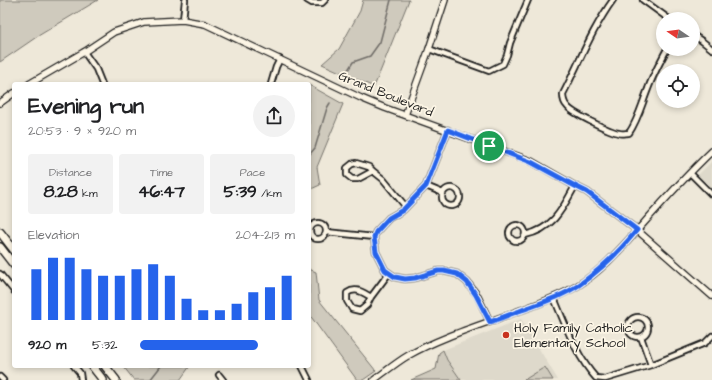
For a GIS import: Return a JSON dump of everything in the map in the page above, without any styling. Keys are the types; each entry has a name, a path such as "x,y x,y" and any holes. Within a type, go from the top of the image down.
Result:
{"main road":[{"path":"0,232 12,247"},
{"path":"0,247 12,262"},
{"path":"94,368 103,380"},
{"path":"107,368 116,380"}],"street":[{"path":"183,20 185,0"},
{"path":"307,0 312,3 322,3 325,0"},
{"path":"405,115 445,0"},
{"path":"429,49 489,71 498,67 503,64 528,0"},
{"path":"613,0 604,12 563,94 563,99 567,107 610,131 620,134 628,132 633,126 664,56"},
{"path":"643,0 659,12"},
{"name":"Grand Boulevard","path":"32,82 84,52 114,32 144,22 183,20 205,24 352,94 385,108 448,130 531,162 587,192 637,230 712,296"},
{"path":"700,40 712,49"},
{"path":"84,52 96,69 101,82"},
{"path":"272,82 280,59"},
{"path":"0,103 12,94"},
{"path":"448,130 426,186 403,210 389,218 376,232 374,237 376,252 385,270 395,277 405,279 415,278 438,271 457,274 467,282 476,295 490,322"},
{"path":"374,380 410,354 444,339 554,298 578,286 607,262 712,151"},
{"path":"373,171 358,179 352,179 347,175 347,168 352,164 356,163 369,167 383,178 406,207"},
{"path":"690,173 712,195"},
{"path":"426,186 443,193"},
{"path":"525,235 534,233 548,225 561,210 575,186"},
{"path":"326,232 374,237"},
{"path":"371,297 358,290 352,290 347,293 347,301 352,309 360,311 367,305 371,297 389,273"},
{"path":"0,274 12,289"},
{"path":"554,298 571,340 596,378 605,379 650,365 705,343 712,336"},
{"path":"637,316 644,318 649,326 647,333 641,337 634,336 628,329 629,322 637,316"},
{"path":"641,337 650,365"},
{"path":"76,368 80,372 81,380"},
{"path":"303,368 309,380"},
{"path":"219,375 223,380"},
{"path":"0,377 3,380"}],"shaded area":[{"path":"0,0 98,0 38,36 0,62"},
{"path":"363,0 409,0 374,87 322,64 339,49 360,11"},
{"path":"311,86 343,104 317,167 320,185 311,189"},
{"path":"712,161 712,188 698,175"},
{"path":"311,270 316,272 319,300 376,371 363,380 357,380 311,317"},
{"name":"Holy Family Catholic Elementary School","path":"521,319 558,380 461,380 447,360 443,350"},
{"path":"443,350 447,360 461,380 411,380 436,369 439,353"},
{"path":"545,367 553,380 524,380"},
{"path":"125,368 189,368 180,380 134,380"}],"waterway":[{"path":"348,70 353,62 370,56 380,42 391,0"},
{"path":"311,153 315,148 327,108 330,103"},
{"path":"150,380 159,368"}],"place":[{"name":"Holy Family Catholic Elementary School","path":"506,335"}],"route":[{"path":"448,130 489,146 531,162 587,192 637,230 607,262 578,286 543,303 490,322 476,295 467,282 457,274 438,271 415,278 405,279 395,277 385,270 376,252 374,237 376,232 389,218 403,210 426,186 448,130"}]}
